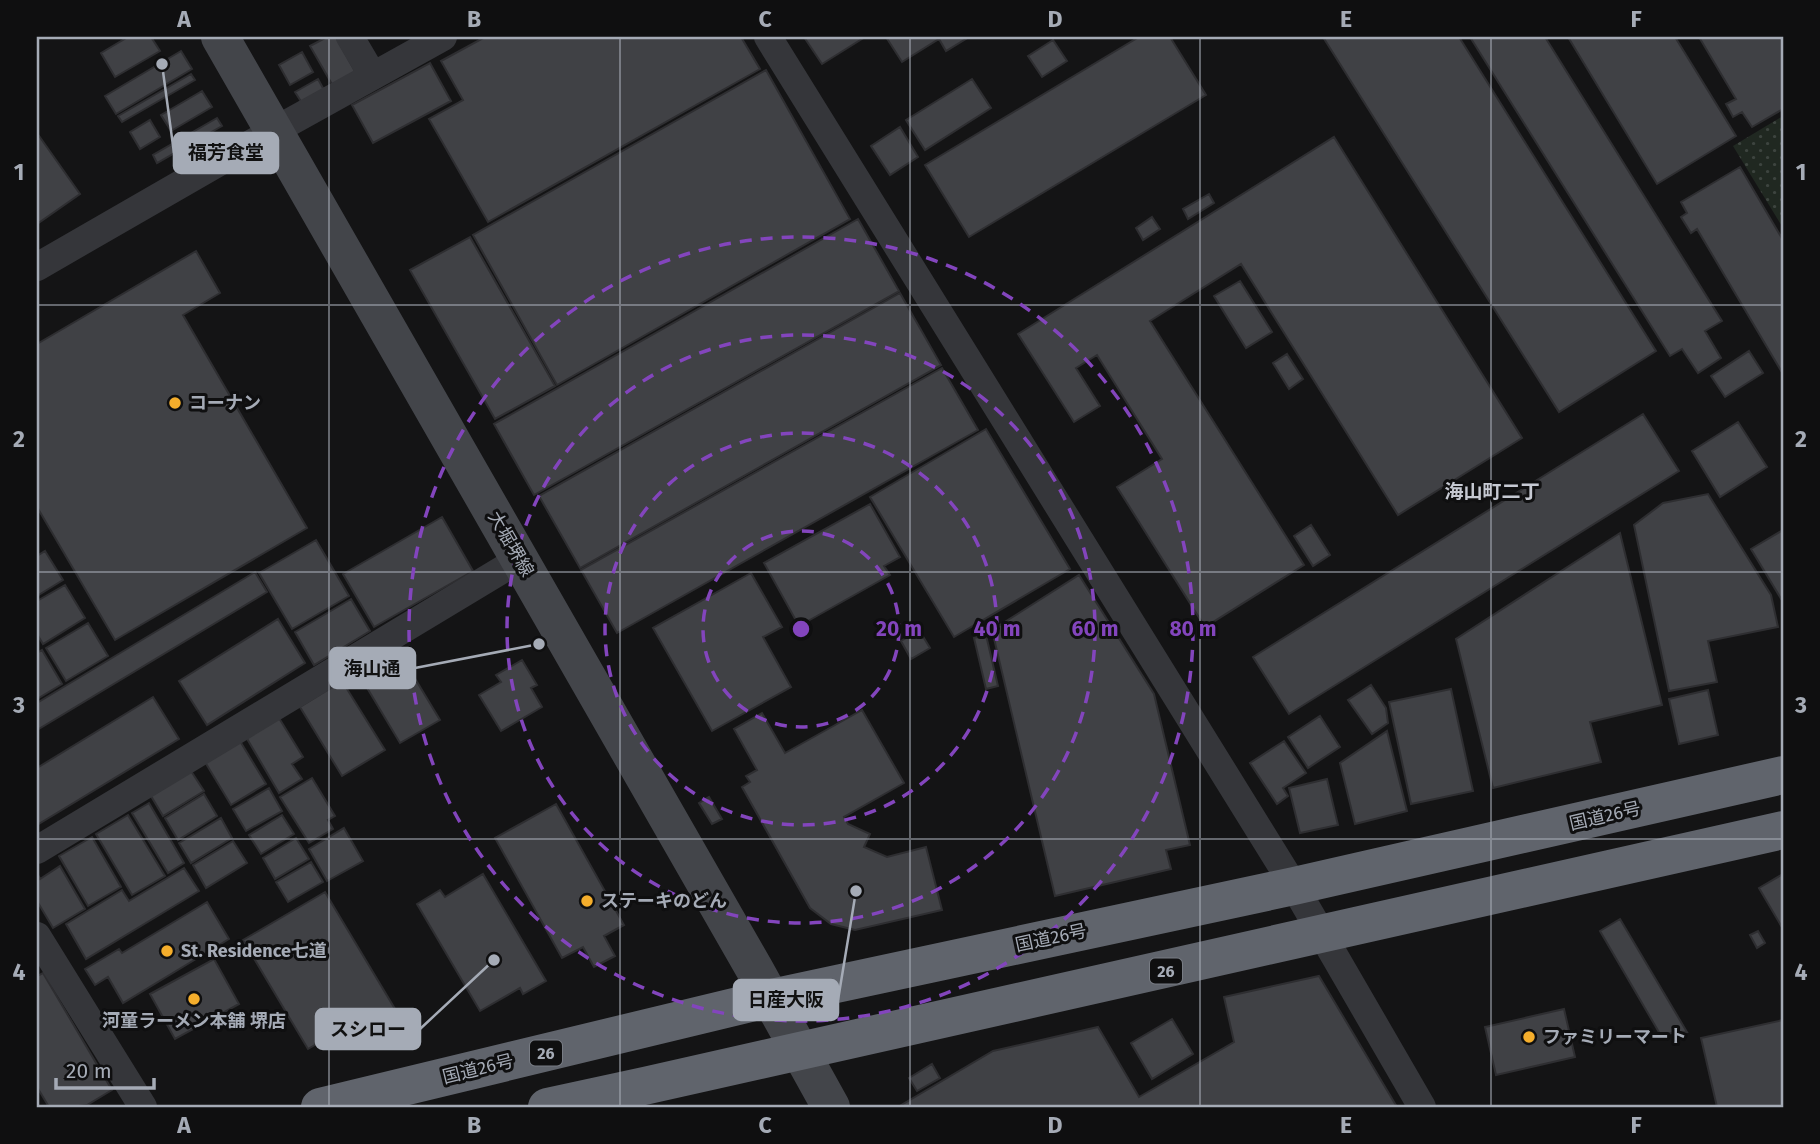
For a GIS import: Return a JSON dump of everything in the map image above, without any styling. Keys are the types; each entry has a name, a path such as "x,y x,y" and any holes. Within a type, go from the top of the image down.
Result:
{"highway":[{"name":"国道26号","path":"320,1107 771,998 1294,886 1783,775"},
{"name":"26","path":"547,1107 1322,936 1783,830"}],"main road":[{"name":"大堀堺線","path":"220,37 831,1107"}],"street":[{"path":"350,37 373,76"},
{"path":"37,267 443,37"},
{"path":"768,37 1294,886 1422,1107"},
{"path":"37,850 520,559"},
{"path":"37,936 143,1107"}],"shaded area":[{"path":"1783,116 1783,228 1733,146"}],"building":[{"path":"128,37 151,37 160,51 115,77 101,53"},
{"path":"327,37 336,37 356,73 333,86 310,46"},
{"path":"485,37 741,37 760,69 488,222 429,119 463,100 441,61"},
{"path":"804,37 865,37 822,64"},
{"path":"886,37 969,37 946,51 939,39 902,62"},
{"path":"1139,37 1170,37 1206,95 969,237 925,165"},
{"path":"1323,37 1459,37 1656,351 1559,412"},
{"path":"1470,37 1545,37 1722,321 1705,331 1721,358 1698,373 1682,349 1670,356"},
{"path":"1568,37 1675,37 1736,136 1657,184"},
{"path":"1699,37 1783,37 1783,109 1752,127 1742,112 1733,117 1726,104 1736,99"},
{"path":"1053,40 1067,61 1042,77 1028,56"},
{"path":"181,51 192,69 116,114 105,96"},
{"path":"302,52 313,72 290,85 279,65"},
{"path":"430,63 451,101 373,143 352,105"},
{"path":"766,70 850,219 557,385 473,235"},
{"path":"191,74 195,80 122,122 118,116"},
{"path":"318,79 324,90 302,103 295,92"},
{"path":"972,79 991,108 925,150 906,120"},
{"path":"202,91 212,107 171,131 161,115"},
{"path":"217,118 222,126 157,163 153,155"},
{"path":"150,120 160,137 140,149 130,132"},
{"path":"900,127 918,157 890,175 871,146"},
{"path":"37,133 80,194 37,224"},
{"path":"1334,137 1522,438 1398,515 1241,264 1150,321 1304,565 1205,627 1117,487 1162,459 1097,355 1076,368 1100,406 1074,422 1018,334"},
{"path":"1740,167 1783,240 1783,374 1697,229 1691,233 1681,217 1687,213 1681,202"},
{"path":"1209,194 1214,203 1188,219 1183,209"},
{"path":"1152,217 1160,229 1143,240 1136,228"},
{"path":"858,219 899,291 534,495 494,424"},
{"path":"470,237 555,386 495,419 410,270"},
{"path":"196,251 220,293 183,315 307,528 115,640 37,507 37,344"},
{"path":"1240,281 1272,332 1246,348 1214,296"},
{"path":"900,293 941,365 580,568 539,496"},
{"path":"1749,351 1763,373 1725,397 1711,376"},
{"path":"1287,354 1303,379 1289,389 1273,363"},
{"path":"942,368 978,430 617,633 581,570"},
{"path":"1643,414 1679,471 1289,714 1253,657"},
{"path":"1738,422 1767,467 1720,497 1692,451"},
{"path":"986,429 1070,569 954,637 870,497"},
{"path":"1708,494 1771,595 1778,627 1708,641 1717,682 1669,691 1634,525 1663,503"},
{"path":"870,504 900,557 884,566 890,575 799,626 764,563"},
{"path":"442,517 473,571 374,627 343,574"},
{"path":"1311,525 1330,555 1313,566 1294,536"},
{"path":"1783,530 1783,602 1751,549"},
{"path":"1620,533 1662,705 1590,722 1601,762 1493,788 1456,639"},
{"path":"316,540 349,596 292,629 259,573"},
{"path":"45,551 63,580 37,596 37,556"},
{"path":"255,572 267,592 37,730 37,703"},
{"path":"751,573 782,627 763,637 791,687 712,731 653,628"},
{"path":"1079,575 1154,694 1190,845 1166,850 1171,869 1055,896 992,630"},
{"path":"65,585 85,618 43,644 37,634 37,601"},
{"path":"351,599 370,631 314,665 295,632"},
{"path":"278,619 305,663 207,725 179,681"},
{"path":"88,623 108,656 66,681 46,648"},
{"path":"919,630 930,648 911,659 901,641"},
{"path":"986,635 998,686 986,689 974,638"},
{"path":"396,647 440,720 400,743 357,671"},
{"path":"42,650 62,684 37,699 37,653"},
{"path":"522,660 537,685 531,688 542,707 501,731 479,695 501,682 496,675"},
{"path":"342,681 385,750 342,776 300,707"},
{"path":"1371,685 1386,708 1388,723 1372,734 1348,700"},
{"path":"1451,689 1473,791 1411,804 1389,702"},
{"path":"1708,690 1718,735 1679,744 1669,699"},
{"path":"153,697 179,739 37,825 37,768"},
{"path":"862,710 904,783 844,817 848,824 870,834 864,847 887,857 926,847 942,910 855,930 831,924 810,908 742,787 750,782 746,776 757,770 734,729 762,713 785,753"},
{"path":"1320,716 1340,747 1308,768 1288,737"},
{"path":"279,718 303,757 292,764 302,779 279,793 246,737"},
{"path":"1387,731 1407,811 1355,824 1340,763"},
{"path":"240,741 266,784 231,805 205,762"},
{"path":"1284,741 1306,773 1283,788 1288,796 1277,804 1250,763"},
{"path":"191,771 204,791 163,816 151,796"},
{"path":"312,778 335,816 328,820 333,829 309,843 280,797"},
{"path":"1327,779 1338,825 1300,833 1289,788"},
{"path":"269,788 282,811 246,831 233,809"},
{"path":"204,794 217,816 178,840 165,818"},
{"path":"709,797 722,819 712,824 699,803"},
{"path":"149,803 184,863 168,873 132,813"},
{"path":"556,804 624,925 604,936 615,956 594,967 583,947 562,958 495,838"},
{"path":"128,815 165,876 132,895 96,834"},
{"path":"282,815 294,834 261,854 249,835"},
{"path":"221,818 232,838 191,863 179,843"},
{"path":"344,828 363,861 327,881 309,849"},
{"path":"92,837 121,887 88,906 59,856"},
{"path":"296,838 309,859 275,879 263,858"},
{"path":"233,841 247,863 206,888 193,865"},
{"path":"311,862 323,882 288,902 276,882"},
{"path":"60,866 85,909 53,928 37,901 37,873 40,879"},
{"path":"184,868 199,891 86,959 66,924 122,890 129,901"},
{"path":"483,874 546,981 523,994 520,988 480,1011 417,904 440,890 445,897"},
{"path":"1783,874 1783,929 1759,888"},
{"path":"325,892 398,1014 359,1037 355,1030 336,1041 332,1035 308,1049 243,940"},
{"name":"St. Residence七道","path":"207,902 229,939 123,1003 108,977 95,985 85,969 119,949 122,953"},
{"path":"1620,919 1687,1032 1660,1034 1600,931"},
{"path":"1758,931 1765,943 1757,948 1750,935"},
{"name":"河童ラーメン本舗 堺店","path":"214,959 239,1004 175,1039 150,994"},
{"path":"43,973 112,1090 87,1105 49,1107 37,1087 37,976"},
{"path":"1319,976 1397,1107 898,1107 993,1051 1098,1027 1139,1097 1234,1042 1224,997"},
{"path":"1564,1009 1575,1057 1496,1075 1485,1027"},
{"path":"1172,1019 1193,1054 1152,1079 1131,1043"},
{"path":"1783,1020 1783,1107 1717,1107 1701,1038"},
{"path":"932,1064 940,1078 917,1091 909,1078"}],"place":[{"name":"福芳食堂","path":"162,64"},
{"name":"コーナン","path":"175,403"},
{"name":"海山通","path":"539,644"},
{"name":"日産大阪","path":"856,891"},
{"name":"ステーキのどん","path":"587,901"},
{"name":"St. Residence七道","path":"167,951"},
{"name":"スシロー","path":"494,960"},
{"name":"河童ラーメン本舗 堺店","path":"194,999"},
{"name":"ファミリーマート","path":"1529,1037"}],"district":[{"name":"海山町二丁","path":"1492,491"}]}
